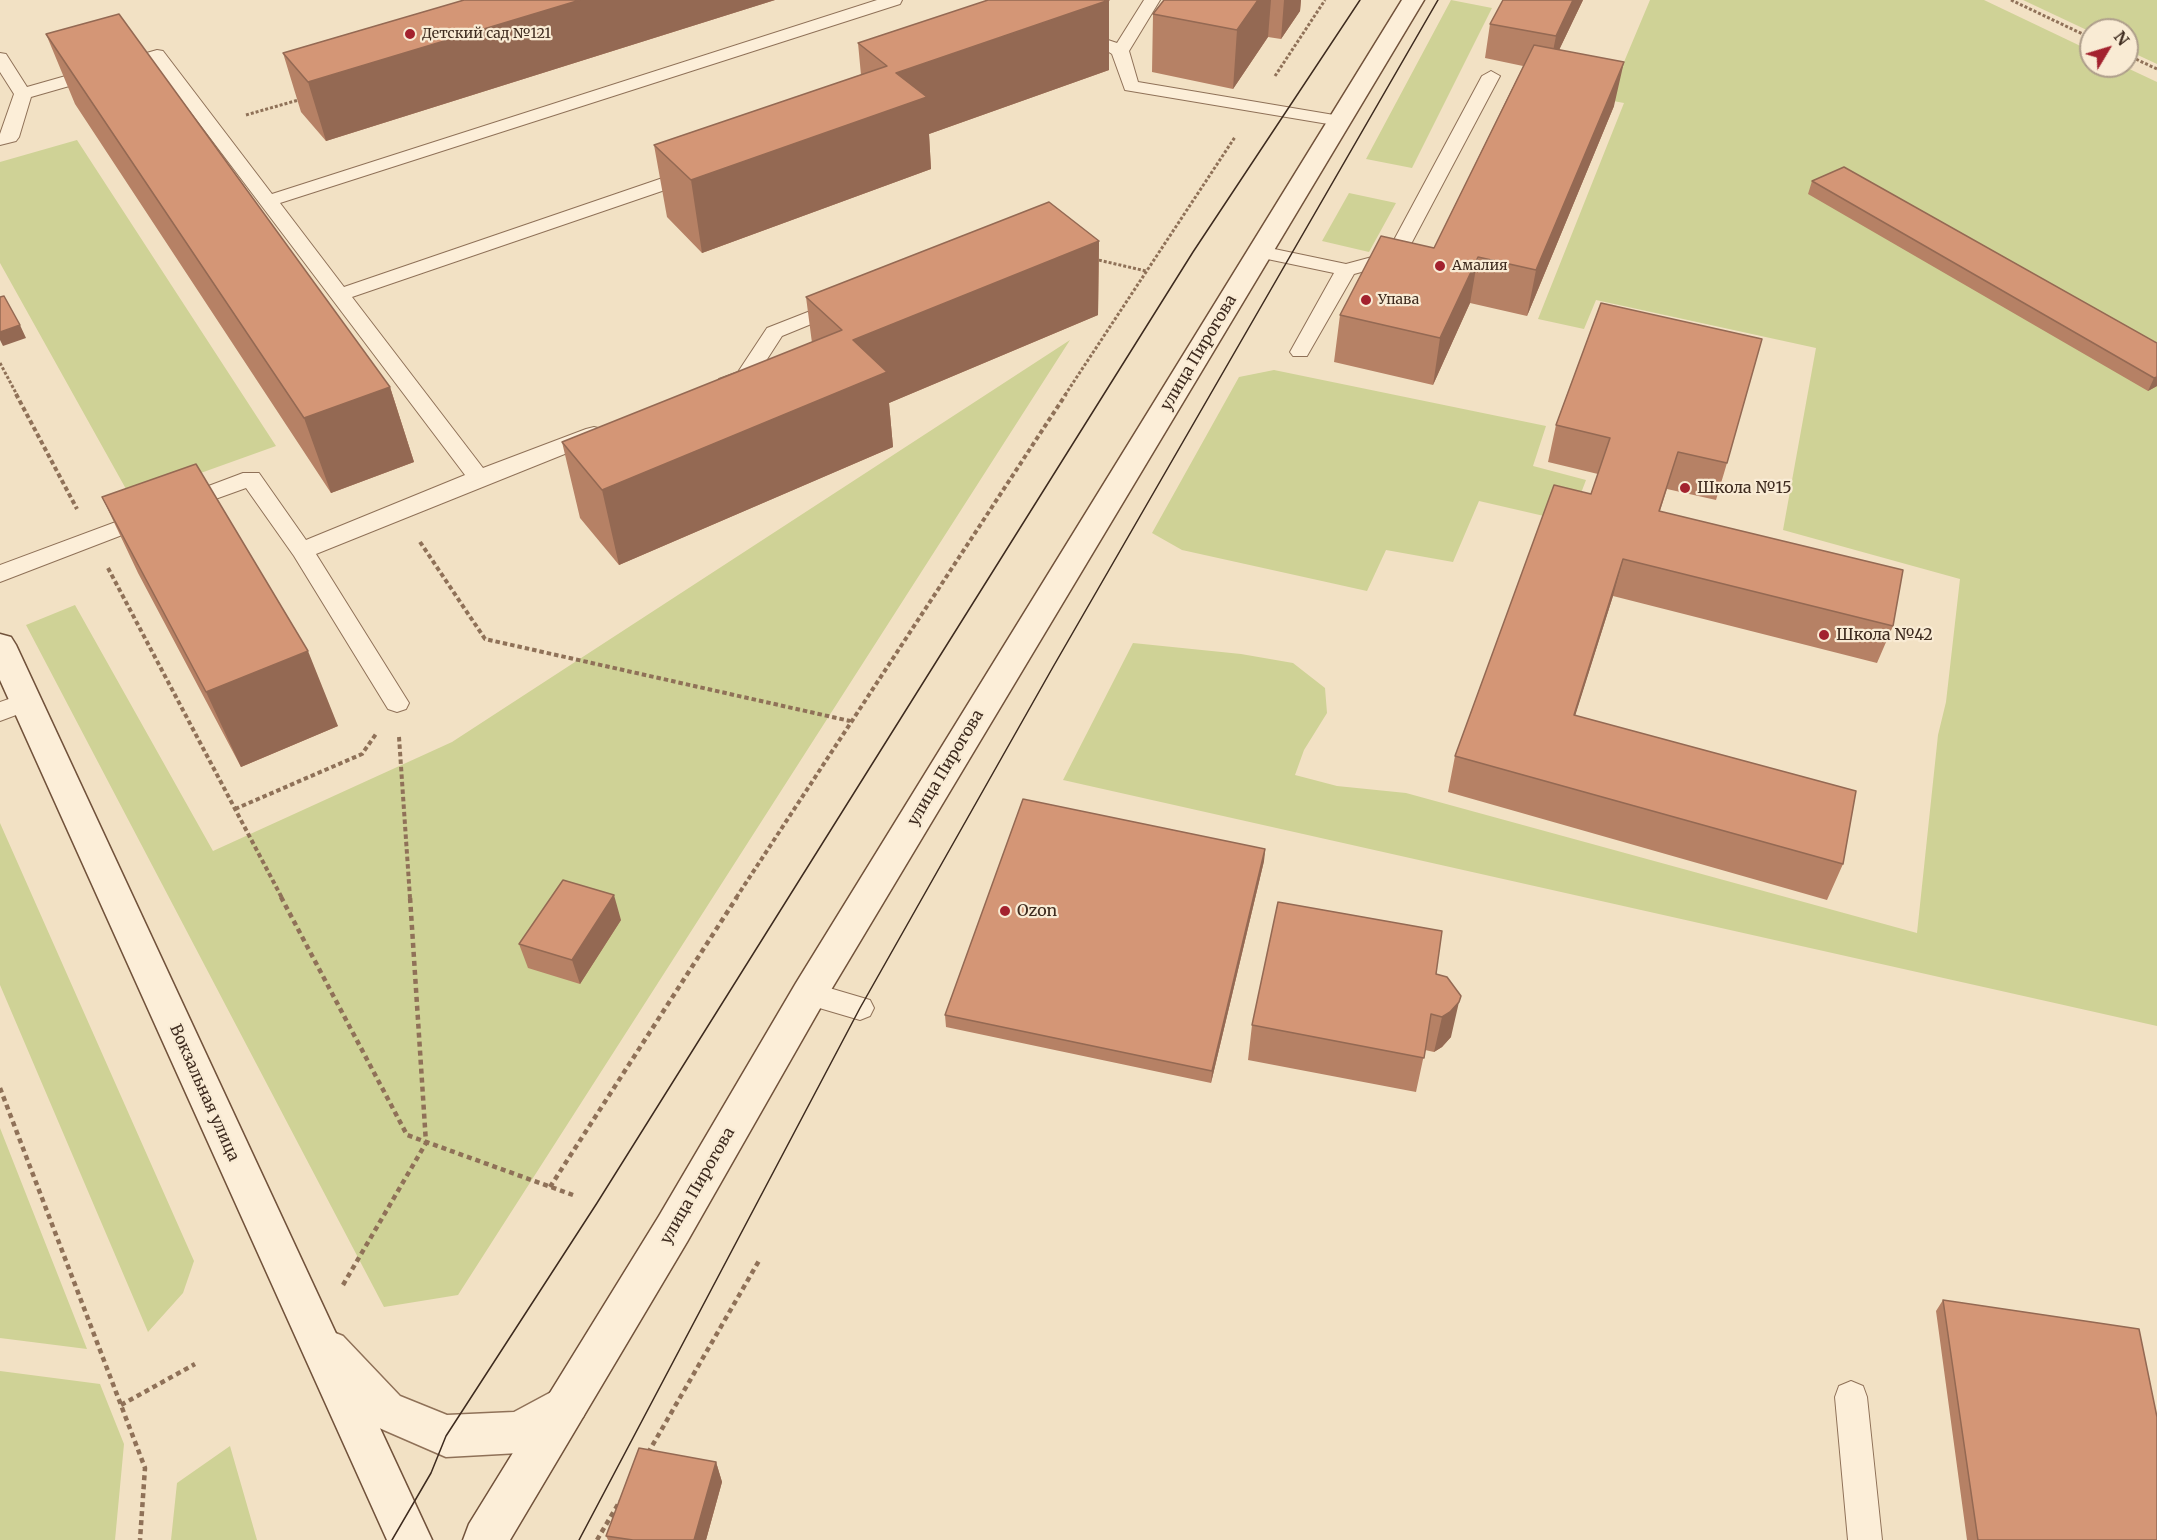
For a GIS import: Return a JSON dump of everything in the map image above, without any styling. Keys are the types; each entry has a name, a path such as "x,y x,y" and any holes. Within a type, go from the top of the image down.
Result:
{"main road":[{"name":"улица Пирогова","path":"485,1540 679,1219 809,994 1413,0"},
{"name":"Вокзальная улица","path":"0,645 13,707 316,1338 410,1540"},
{"path":"316,1338 385,1410 446,1436 519,1431 570,1402"}],"lane":[{"path":"268,201 894,0"},
{"path":"1120,51 1152,0"},
{"path":"1090,38 1120,51 1131,86 1340,121"},
{"path":"23,94 157,55 479,478"},
{"path":"0,57 23,94 10,137 0,140"},
{"path":"1260,252 1346,270 1395,257 1491,76"},
{"path":"339,295 707,169"},
{"path":"1300,352 1346,270"},
{"path":"702,393 746,376 774,332 862,296"},
{"path":"302,551 479,478 612,427"},
{"path":"0,574 251,478 302,551 397,703"},
{"path":"809,994 860,1008"},
{"path":"1851,1397 1865,1540"}],"path":[{"path":"550,1187 850,721 1325,0"},
{"path":"2011,0 2079,32"},
{"path":"2139,61 2157,69"},
{"path":"211,126 302,99"},
{"path":"1092,259 1146,272"},
{"path":"0,363 407,1135 573,1195"},
{"path":"399,511 485,639 850,721"},
{"path":"235,809 362,754 397,703"},
{"path":"343,1285 426,1143 397,703"},
{"path":"0,1088 145,1468 140,1540"},
{"path":"644,1460 760,1259"},
{"path":"121,1404 195,1364"},
{"path":"597,1540 626,1490"}],"green space":[{"path":"1451,0 1492,8 1412,168 1366,159"},
{"path":"1650,0 1984,0 2079,45 2079,78 2139,78 2139,74 2157,82 2157,1026 1063,780 1133,643 1241,654 1293,663 1325,688 1327,713 1304,750 1295,775 1337,786 1406,793 1917,933 1938,735 1946,702 1960,579 1783,530 1816,348 1596,300 1584,329 1538,319 1624,103 1608,100"},
{"path":"2023,0 2157,0 2157,64 2139,56 2139,18 2079,18 2079,26"},
{"path":"77,140 276,446 131,498 0,263 0,162"},
{"path":"1349,193 1396,203 1369,252 1322,241"},
{"path":"1070,340 458,1295 384,1307 26,625 75,605 213,851 452,742"},
{"path":"1274,370 1546,426 1533,466 1586,480 1570,522 1479,501 1453,562 1386,550 1367,591 1182,550 1152,533 1239,377"},
{"path":"0,823 194,1261 183,1293 148,1332 0,985"},
{"path":"0,1128 87,1349 0,1338"},
{"path":"0,1371 100,1384 124,1444 115,1540 0,1540"},
{"path":"230,1446 257,1540 171,1540 177,1483"}],"building":[{"name":"Детский сад №121","path":"464,0 580,0 308,82 283,53"},
{"path":"988,0 1109,0 896,73 927,97 691,180 654,145 887,66 858,43"},
{"path":"1164,0 1258,0 1237,30 1153,14"},
{"path":"1503,0 1573,0 1556,36 1490,24"},
{"path":"119,14 390,387 304,418 46,34"},
{"path":"1534,45 1624,62 1536,270 1478,257 1440,338 1340,315 1381,236 1434,248"},
{"path":"1844,167 2157,343 2157,377 2154,378 1812,181"},
{"path":"1049,202 1099,241 853,340 887,372 602,490 562,442 842,330 806,297"},
{"path":"4,296 20,325 0,332 0,297"},
{"name":"Школа №42","path":"1601,303 1762,339 1727,463 1678,452 1659,511 1903,570 1893,626 1623,559 1574,715 1856,791 1843,864 1455,756 1554,485 1591,494 1610,438 1556,425"},
{"path":"196,464 308,651 206,692 102,497"},
{"path":"1023,799 1265,849 1212,1071 945,1015"},
{"path":"563,880 614,895 572,960 519,944"},
{"path":"1278,902 1442,931 1436,974 1447,977 1461,996 1450,1012 1442,1017 1431,1014 1424,1058 1252,1025"},
{"path":"1943,1300 2139,1329 2157,1417 2157,1540 1978,1540"},
{"path":"639,1448 716,1462 694,1540 633,1540 606,1536"}],"tram line":[{"path":"392,1540 431,1473 446,1436 597,1203 1193,252 1360,0"},
{"path":"579,1540 860,1008 1053,667 1438,0"}],"place":[{"name":"Детский сад №121","path":"410,34"},
{"name":"Амалия","path":"1440,266"},
{"name":"Упава","path":"1366,300"},
{"name":"Школа №15","path":"1685,488"},
{"name":"Школа №42","path":"1824,635"},
{"name":"Ozon","path":"1005,911"}]}
